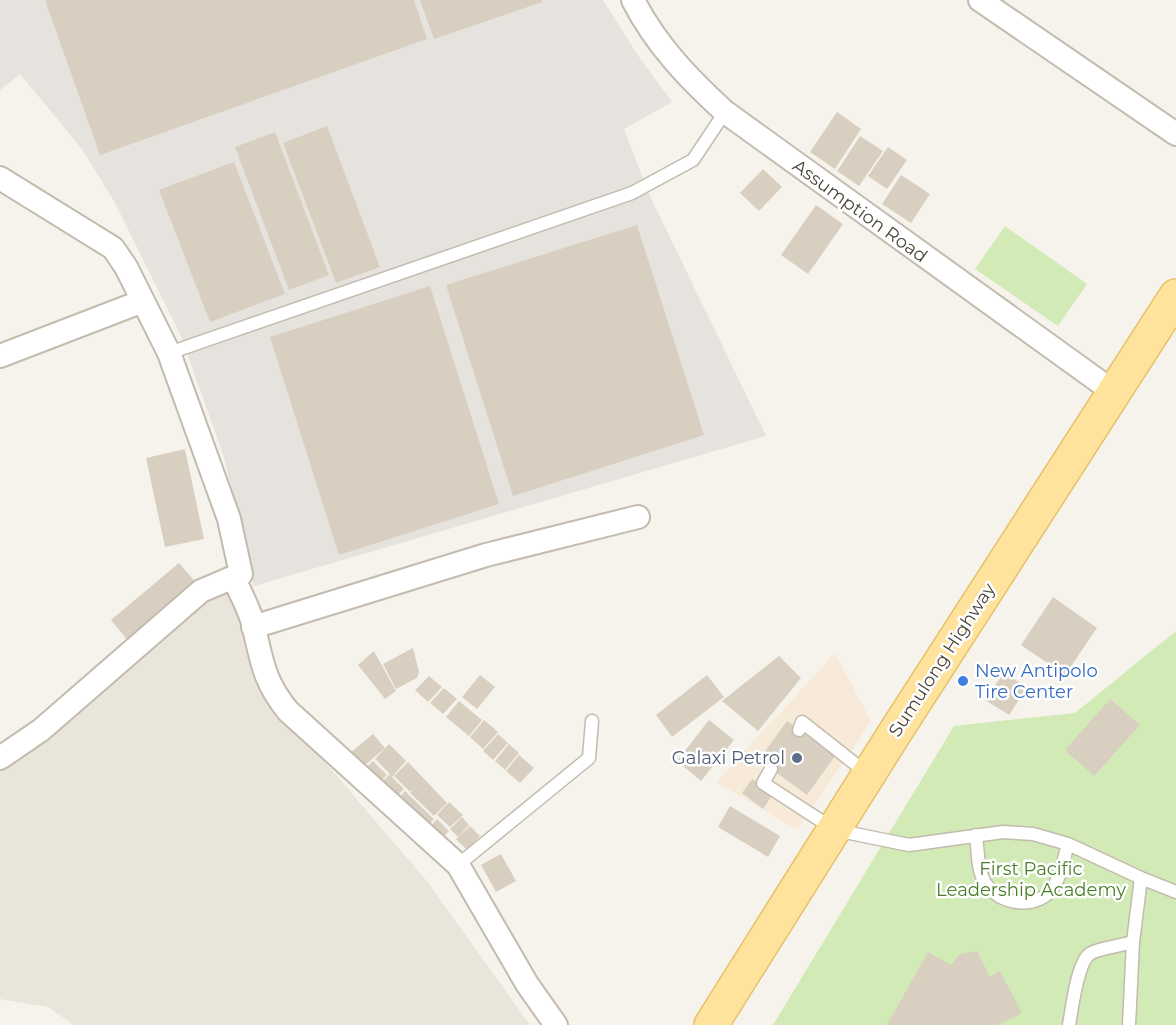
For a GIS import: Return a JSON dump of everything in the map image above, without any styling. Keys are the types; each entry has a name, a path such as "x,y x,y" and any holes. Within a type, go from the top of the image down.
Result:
{"main road":[{"name":"Sumulong Highway","path":"711,1025 1176,296"}],"street":[{"name":"Assumption Road","path":"633,0 649,30 681,70 725,112 1115,393"},
{"path":"980,0 1176,134"},
{"path":"0,178 112,248 126,267 169,353 229,519 241,574 236,581 253,627 266,678 288,711 458,865 527,984 556,1025"},
{"path":"0,356 143,301"},
{"path":"253,627 486,555 638,517"},
{"path":"0,758 41,730 201,591 241,574"}],"lane":[{"path":"169,353 632,193 693,160 725,112"},
{"path":"458,865 589,758 592,721"},
{"path":"799,730 802,722 869,774"},
{"path":"771,769 763,783 835,830 909,845 1003,832 1033,834 1068,844 1141,879 1176,892"},
{"path":"976,835 983,879 999,897 1012,902 1038,900 1055,885 1068,844"},
{"path":"1129,1025 1133,942 1141,879"},
{"path":"1069,1025 1081,967 1086,956 1133,942"}],"shaded area":[{"path":"0,0 603,0 639,57 672,102 624,129 649,194 766,436 254,586 224,457 180,334 114,201 82,149 20,74 0,90"},
{"path":"235,581 270,698 426,880 530,1025 74,1025 48,1007 0,999 0,762 203,595"},
{"path":"835,653 871,721 798,830 716,782"}],"green space":[{"path":"1005,226 1087,284 1058,326 975,269"},
{"name":"First Pacific Leadership Academy","path":"1176,631 1176,1025 773,1025 954,726 1075,713"}],"building":[{"path":"45,0 414,0 427,39 100,155"},
{"path":"420,0 541,0 542,2 434,39"},
{"path":"837,112 861,129 835,169 810,152"},
{"path":"327,126 380,267 336,283 283,143"},
{"path":"275,132 329,275 289,290 235,147"},
{"path":"860,136 883,151 859,186 837,171"},
{"path":"888,147 907,160 887,189 868,176"},
{"path":"234,162 285,294 210,322 159,190"},
{"path":"763,169 782,187 759,211 740,193"},
{"path":"901,175 930,194 911,223 882,204"},
{"path":"816,205 843,224 808,274 781,255"},
{"path":"637,225 704,435 513,496 446,285"},
{"path":"430,286 499,504 339,555 270,337"},
{"path":"185,449 204,539 165,547 146,458"},
{"path":"179,563 198,585 129,642 111,620"},
{"path":"1053,597 1097,628 1065,675 1021,645"},
{"path":"413,648 419,672 417,678 396,689 383,664"},
{"path":"374,651 396,691 385,699 358,665"},
{"path":"779,656 801,678 758,731 722,701"},
{"path":"1004,672 1027,688 1009,715 985,700"},
{"path":"480,675 495,687 477,709 462,697"},
{"path":"707,675 724,697 672,737 656,715"},
{"path":"429,676 442,687 428,702 415,690"},
{"path":"444,688 457,699 443,714 430,703"},
{"path":"1110,699 1140,725 1094,776 1065,750"},
{"path":"459,701 482,720 469,736 446,717"},
{"path":"484,720 498,732 483,749 470,737"},
{"path":"709,720 734,740 701,781 677,761"},
{"name":"Galaxi Petrol","path":"787,721 835,756 807,795 759,760"},
{"path":"373,734 385,748 357,772 345,757"},
{"path":"498,734 508,743 493,760 483,751"},
{"path":"389,744 406,761 392,777 404,789 388,805 373,791 390,774 375,759"},
{"path":"509,744 519,753 505,770 495,761"},
{"path":"519,755 534,768 520,783 506,771"},
{"path":"373,761 387,775 376,786 362,772"},
{"path":"408,762 447,803 434,816 410,793 417,785 410,792 394,776"},
{"path":"752,779 773,794 763,809 742,793"},
{"path":"405,791 434,819 420,834 391,806"},
{"path":"449,802 463,815 450,827 437,815"},
{"path":"730,806 780,836 768,857 718,827"},
{"path":"462,817 469,825 458,837 450,829"},
{"path":"437,819 449,831 434,847 422,835"},
{"path":"470,826 480,836 467,850 456,839"},
{"path":"501,854 516,881 496,892 481,865"},
{"path":"977,951 990,977 1000,971 1022,1013 998,1025 887,1025 928,952 951,965 960,954"}],"place":[{"name":"New Antipolo Tire Center","path":"963,681"},
{"name":"Galaxi Petrol","path":"797,758"}]}
